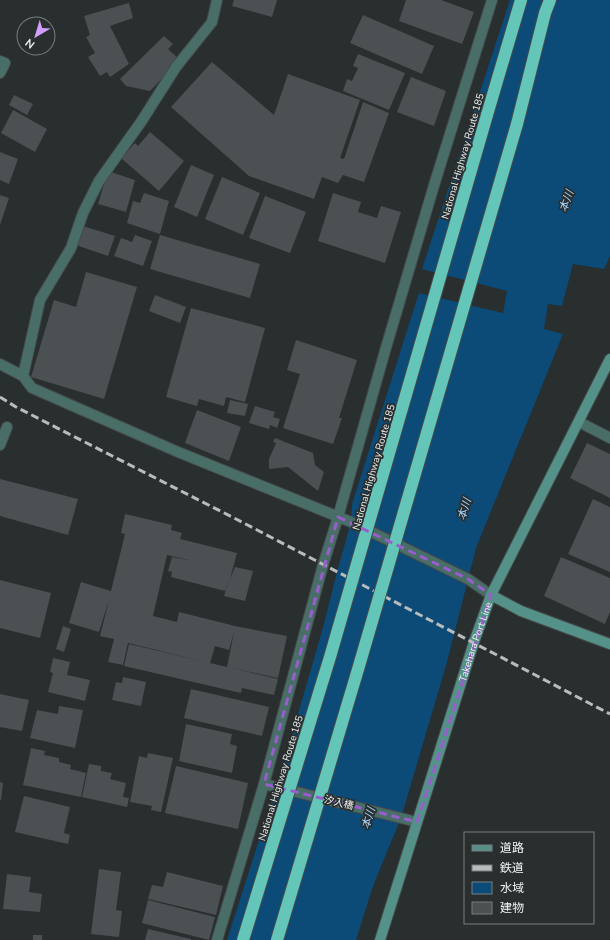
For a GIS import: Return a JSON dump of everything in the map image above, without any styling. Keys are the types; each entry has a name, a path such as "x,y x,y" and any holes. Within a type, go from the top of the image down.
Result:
{"highway":[{"name":"National Highway Route 185","path":"243,940 330,658 521,0"},
{"path":"277,940 357,674 517,124 545,13 550,0"}],"main road":[{"name":"Takehara Port Line","path":"380,940 474,642 491,595 610,359"},
{"path":"491,595 521,611 610,644"}],"street":[{"path":"23,376 40,300 71,248 83,213 99,181 141,122 176,67 212,22 217,0"},
{"path":"217,940 264,784 323,565 391,329 492,0"},
{"path":"0,61 5,63 0,73"},
{"path":"0,364 23,376 32,388 178,452 351,522 468,579 491,595"},
{"path":"579,422 610,438"},
{"path":"0,444 6,427"},
{"name":"汐入橋","path":"264,784 417,822"}],"highlighted area":[{"path":"338,517 468,579 491,595 417,822 264,784"}],"water":[{"name":"本川","path":"510,0 610,0 610,256 604,269 573,264 562,306 548,304 544,329 563,334 476,548 447,662 401,818 373,886 356,940 227,940 285,759 324,624 351,522 352,504 419,293 503,313 507,291 422,269"}],"building":[{"path":"234,0 277,0 272,17 232,6"},
{"path":"406,0 441,0 474,12 462,44 399,21"},
{"path":"129,3 133,18 110,26 129,64 110,77 107,72 100,76 88,57 95,53 86,37 90,35 84,16"},
{"path":"363,15 434,46 422,74 350,43"},
{"path":"164,36 173,44 168,49 180,60 150,91 126,86 120,79"},
{"path":"358,54 405,73 389,110 343,91 347,79 352,81 358,68 353,66"},
{"path":"212,62 274,115 288,74 360,100 340,158 344,159 363,102 389,113 364,182 343,175 338,183 322,177 314,199 249,176 171,107"},
{"path":"411,77 446,91 434,126 397,112"},
{"path":"14,95 33,104 27,115 9,105"},
{"path":"13,110 47,129 35,152 1,133"},
{"path":"150,132 184,161 159,191 121,158 135,143 138,146"},
{"path":"0,152 18,159 9,184 0,180"},
{"path":"191,165 214,175 197,217 174,207"},
{"path":"108,171 135,180 126,212 98,204"},
{"path":"222,177 260,193 243,235 205,219"},
{"path":"144,193 169,201 160,234 127,223 133,201 140,203"},
{"path":"333,193 361,202 358,212 377,218 381,206 401,212 385,263 318,241"},
{"path":"0,195 9,198 0,225"},
{"path":"265,196 306,212 290,253 249,238"},
{"path":"83,226 115,236 108,256 76,245"},
{"path":"135,235 152,241 143,266 114,256 121,238 132,242"},
{"path":"160,235 260,264 250,298 150,269"},
{"path":"86,272 137,287 104,399 31,377 54,300 76,307"},
{"path":"155,295 186,307 180,323 149,311"},
{"path":"191,308 265,328 245,402 226,397 224,406 199,399 197,406 166,397"},
{"path":"296,340 357,360 339,418 342,418 333,444 283,428 300,374 287,370"},
{"path":"230,400 248,404 245,416 227,413"},
{"path":"255,406 275,412 273,417 280,419 277,428 270,425 269,429 249,423"},
{"path":"197,410 241,427 229,461 185,443"},
{"path":"275,438 313,453 315,465 324,472 318,491 288,467 269,469 269,459 276,443 273,442"},
{"path":"587,443 610,454 610,498 570,478"},
{"path":"0,479 78,499 68,535 0,516"},
{"path":"593,499 610,507 610,572 568,554"},
{"path":"125,514 172,525 171,530 182,533 180,539 237,553 230,579 235,567 253,571 245,601 224,596 229,579 225,591 171,577 172,572 168,571 172,557 193,561 167,555 153,616 177,622 179,612 235,626 287,636 278,678 227,667 278,679 274,695 242,688 241,693 124,666 129,644 206,662 128,643 123,665 108,662 114,639 100,636 109,600 99,632 69,623 81,582 111,591 125,534 121,533","holes":["234,632 227,667 210,663 215,646 229,650"]},
{"path":"561,557 610,578 610,612 605,624 544,596"},
{"path":"0,580 51,593 40,638 0,628"},
{"path":"63,626 71,629 64,652 56,649"},
{"path":"53,658 70,662 67,675 90,680 85,701 48,692 53,673 50,672"},
{"path":"123,677 146,682 141,706 112,700 116,682 122,683"},
{"path":"191,689 269,707 262,736 184,718"},
{"path":"0,694 29,700 22,731 0,727"},
{"path":"59,706 83,710 75,748 30,738 37,710 58,714"},
{"path":"186,724 232,734 230,744 237,746 232,773 179,761"},
{"path":"31,748 45,751 44,755 59,758 59,762 71,765 70,769 86,773 81,797 23,785"},
{"path":"148,753 173,758 161,812 151,810 152,806 130,802 139,756 147,758"},
{"path":"89,764 101,766 101,771 112,773 110,779 126,783 123,797 129,798 127,807 82,797"},
{"path":"176,766 248,783 238,829 165,813"},
{"path":"0,782 3,783 1,800 0,800"},
{"path":"24,796 70,807 64,833 70,835 68,844 15,832"},
{"path":"99,869 121,872 116,910 122,911 119,937 91,934"},
{"path":"167,872 223,886 216,915 148,899 152,885 163,887"},
{"path":"7,874 31,877 29,892 42,894 40,912 3,909"},
{"path":"148,900 215,917 209,940 142,923"},
{"path":"148,929 191,939 191,940 145,940"},
{"path":"33,935 42,935 42,940 33,940"}],"railway":[{"path":"0,397 16,407 236,519 610,714"}]}
